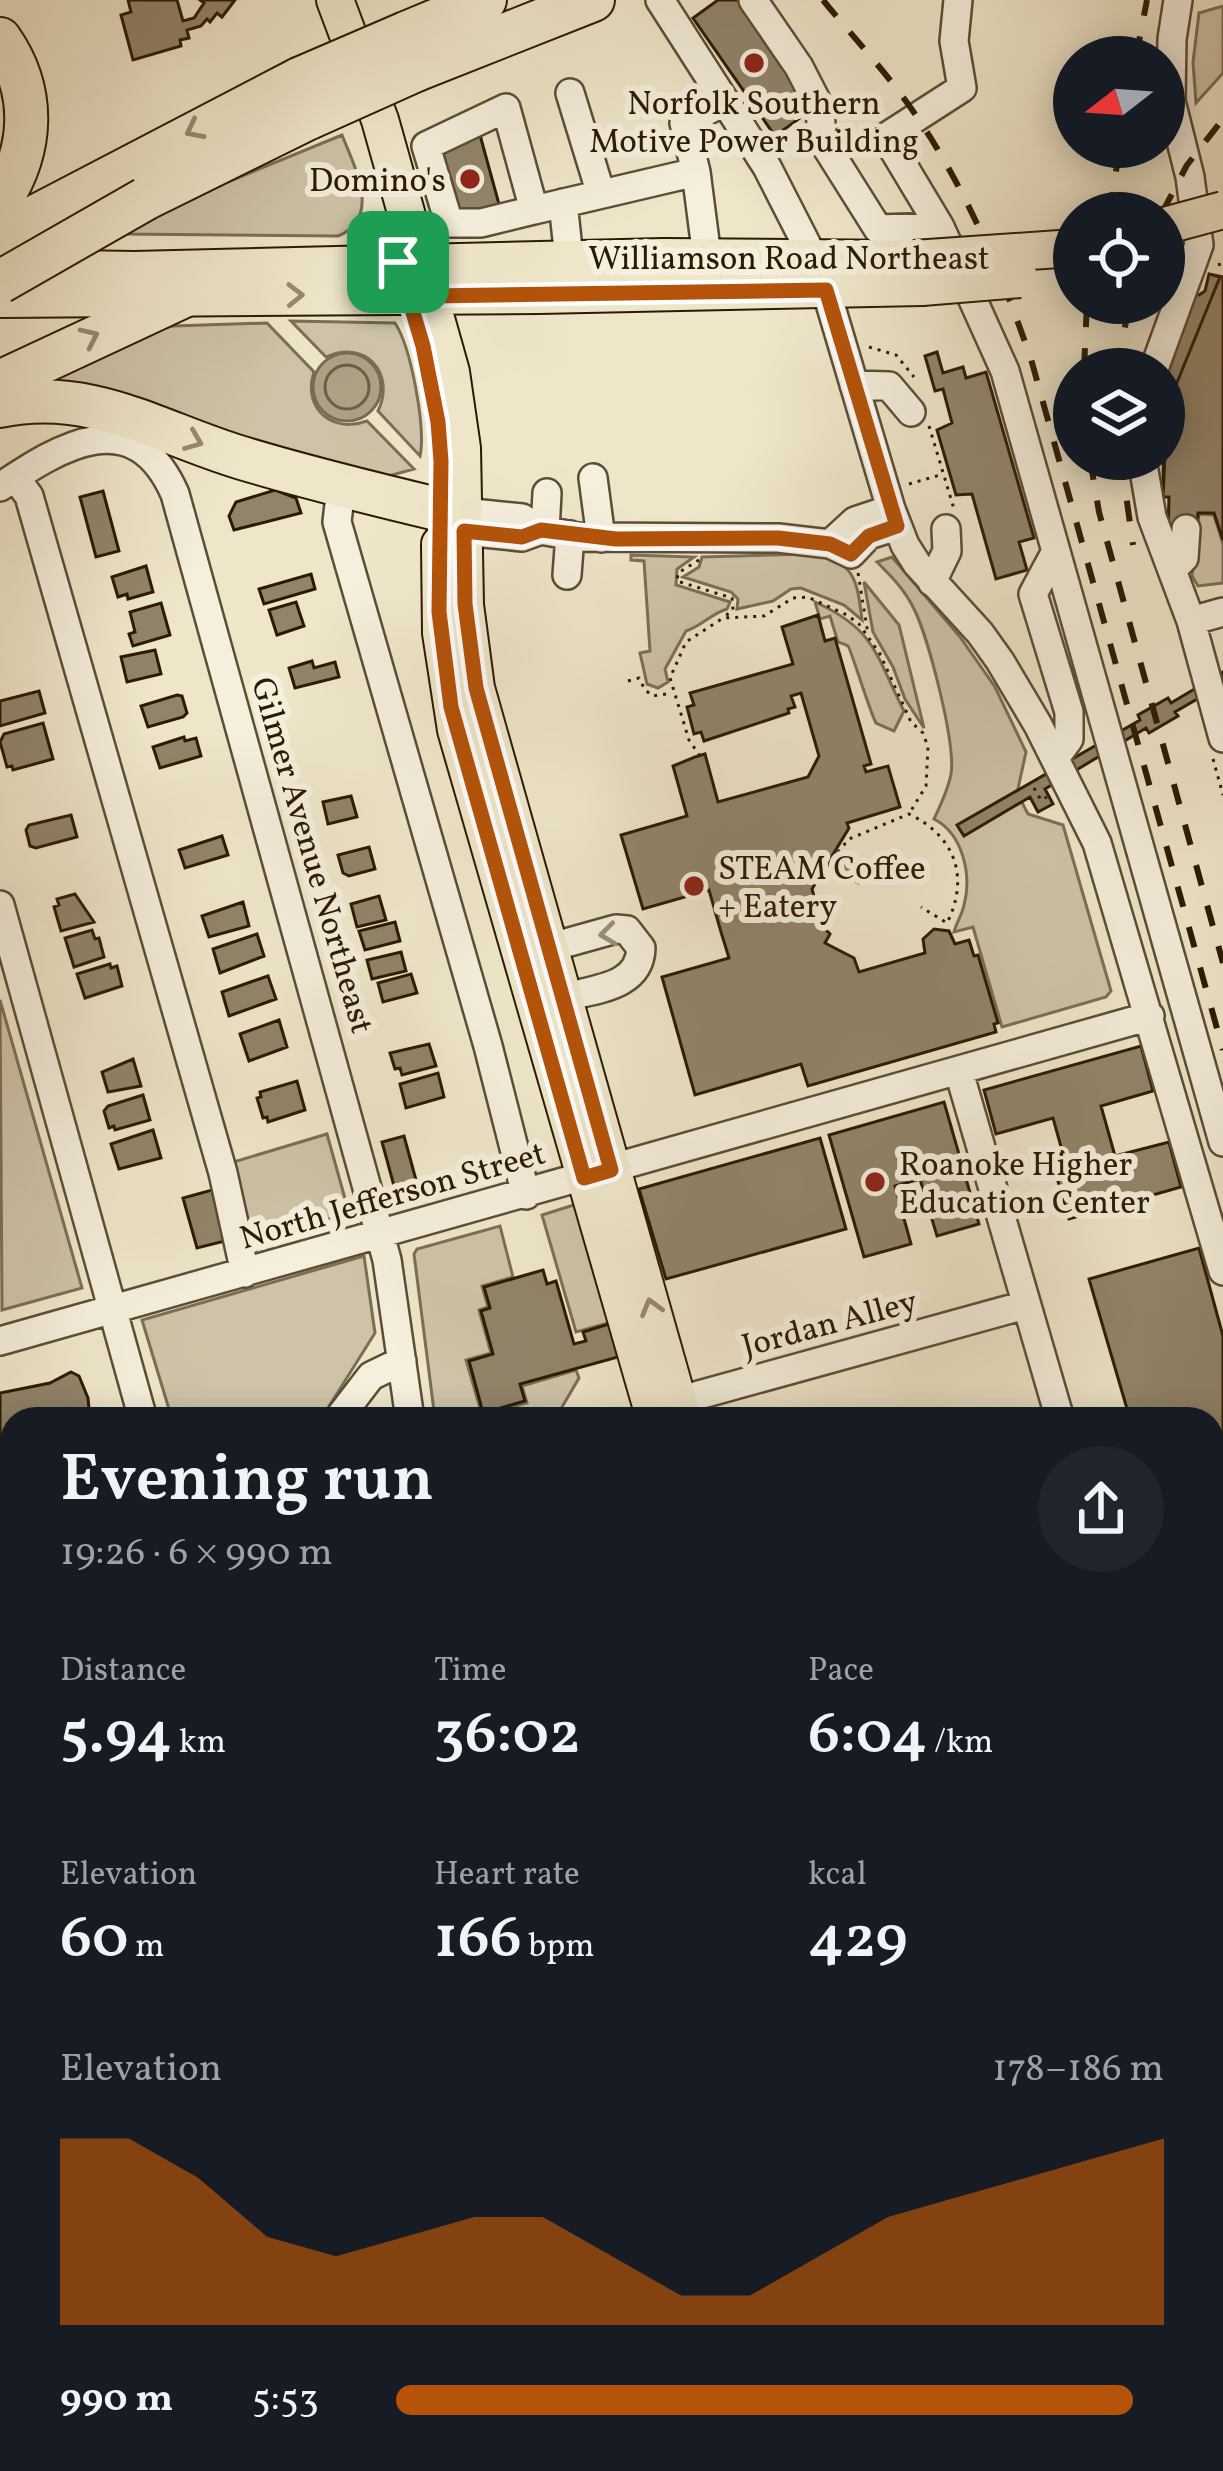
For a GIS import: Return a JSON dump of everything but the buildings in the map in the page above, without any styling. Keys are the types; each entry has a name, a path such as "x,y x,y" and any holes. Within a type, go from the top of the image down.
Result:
{"highway":[{"path":"411,51 485,0"},
{"path":"1,211 66,198 411,51 593,0"},
{"path":"0,39 22,78 28,120 20,162 1,211"},
{"path":"0,283 145,199 304,98"},
{"path":"0,382 182,297"},
{"path":"0,406 42,400 116,410 205,447 456,518"}],"main road":[{"path":"339,12 399,184 441,461 456,518 476,688 562,998 597,1174"},
{"path":"339,12 363,134 414,278"},
{"path":"1185,220 1223,210"},
{"name":"Williamson Road Northeast","path":"0,299 182,297 414,278 483,241 569,258 707,257 820,275"},
{"name":"Williamson Road Northeast","path":"918,273 1053,251"},
{"path":"1185,252 1222,254"},
{"name":"Williamson Road Northeast","path":"0,268 414,278 1053,272"},
{"path":"456,518 439,612 451,707 526,979 597,1174 663,1396"}],"street":[{"path":"660,0 786,199 820,275 916,564 980,633 1019,692 1104,863 1223,1271"},
{"path":"752,0 799,67 820,108 822,140 878,229 940,227"},
{"path":"958,0 954,41 962,88 886,137 940,227 1005,371 1223,1142"},
{"path":"1162,348 1199,244 1190,177 1171,100 1178,0"},
{"path":"570,93 601,194"},
{"path":"707,257 684,123 725,101"},
{"path":"534,210 506,108 426,146 449,224 483,241 534,210 696,172"},
{"path":"399,184 435,172"},
{"path":"562,203 569,258"},
{"path":"854,385 889,386 919,415"},
{"name":"Gilmer Avenue Northeast","path":"8,482 66,446 113,439 130,443 158,463 176,494 380,1236 408,1407"},
{"path":"592,478 611,547"},
{"path":"1146,480 1152,517 1191,621 1223,738"},
{"path":"8,482 29,496 223,1173 245,1273"},
{"path":"341,487 337,522 488,1046 526,1195"},
{"path":"548,493 552,532 567,575"},
{"path":"456,518 522,537 552,532 611,547 778,538 845,555 896,507"},
{"path":"932,582 947,551 950,521"},
{"path":"1172,570 1184,559 1186,529"},
{"path":"1055,758 1069,739 1069,712 1033,594 1056,551"},
{"path":"1191,621 1223,611"},
{"path":"0,905 140,1407"},
{"path":"526,979 562,998 628,979 637,970 641,948 627,930 616,929 548,948"},
{"name":"North Jefferson Street","path":"0,1340 1150,1016"},
{"path":"959,1072 1056,1407"},
{"name":"Jordan Alley","path":"663,1396 1025,1305"},
{"path":"347,1407 371,1376 402,1361"}],"path":[{"path":"860,345 896,356 915,380"},
{"path":"919,415 943,474 950,521"},
{"path":"896,507 943,474"},
{"path":"699,555 698,562 678,573 677,581 730,597 734,606 686,642 670,674 688,740 700,756"},
{"path":"845,555 862,590 869,638"},
{"path":"723,618 764,616 793,598 808,597 847,615 869,638 911,722 922,733 928,747 926,786 909,814 848,839 832,859"},
{"path":"628,681 639,678 653,696 674,692"},
{"path":"1034,788 1041,800"},
{"path":"909,814 946,838 956,859 955,908 942,928"},
{"path":"921,907 947,923"}],"shaded area":[{"path":"1223,6 1223,73 1196,103 1193,62 1199,13"},
{"path":"342,135 358,177 362,205 351,228 338,236 120,234 225,183"},
{"path":"291,321 395,323 416,388 420,456 378,411 383,384 373,363 353,352 326,357"},
{"path":"267,323 314,372 312,397 323,415 342,424 367,421 414,469 385,477 39,383 102,340 173,326"},
{"path":"1199,514 1214,515 1223,544 1223,583 1198,586 1192,576"},
{"path":"808,554 836,561 851,574 862,620 844,605 801,588 773,601 737,609 738,599 731,592 683,577 699,567 702,557"},
{"path":"631,555 694,557 677,569 676,585 730,602 727,609 686,631 665,669 668,682 658,688 647,684 640,653 650,651 644,561 631,560"},
{"path":"892,557 960,637 995,687 1026,752 1017,793 1028,814 1063,825 1111,991 1106,997 1002,1027 973,927 954,932 963,909 966,869 952,835 934,819 951,774 949,739 919,621 906,594 877,562"},
{"path":"864,582 899,625 924,728 873,632"},
{"path":"815,602 851,623 880,660 904,711 894,731 876,723 848,646 838,642 830,616 820,619"},
{"path":"0,1000 82,1288 2,1310"},
{"path":"327,1134 349,1213 247,1243 227,1164"},
{"path":"577,1204 612,1322 576,1332 542,1215"},
{"path":"500,1226 513,1277 482,1286 488,1307 479,1310 491,1353 466,1360 480,1407 433,1407 417,1249"},
{"path":"364,1256 375,1333 329,1407 168,1407 142,1320"},
{"path":"576,1370 579,1378 562,1407 512,1407 527,1403 522,1386"}],"water":[{"path":"347,353 371,363 381,387 371,411 347,421 323,411 313,387 323,363"}],"railway":[{"path":"823,0 900,93 941,155 976,221 1019,324 1223,1050"},
{"path":"1140,36 1147,0"},
{"path":"1173,192 1187,165 1223,119"},
{"path":"1112,192 1116,168"},
{"path":"1085,348 1086,324"},
{"path":"1122,348 1126,324"},
{"path":"1094,480 1223,963"},
{"path":"1124,480 1133,545"}],"place":[{"name":"Norfolk Southern Motive Power Building","path":"754,63"},
{"name":"Domino's","path":"470,179"},
{"name":"STEAM Coffee + Eatery","path":"694,886"},
{"name":"Roanoke Higher Education Center","path":"875,1182"}],"route":[{"path":"420,261 431,296 826,290 897,526 860,541 851,554 830,544 778,538 616,539 541,530 522,537 464,531 465,604 476,688 611,1170 584,1178 451,707 439,612 438,422 423,346 398,262 420,261"}]}
